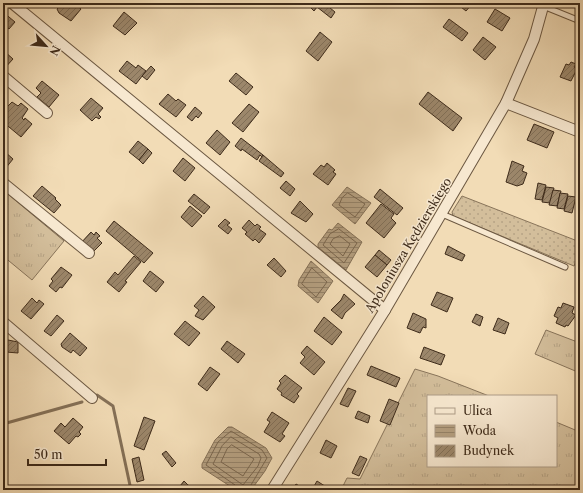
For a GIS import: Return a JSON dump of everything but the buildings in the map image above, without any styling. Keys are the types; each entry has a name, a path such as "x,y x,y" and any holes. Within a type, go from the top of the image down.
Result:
{"street":[{"path":"12,3 385,310"},
{"name":"Apoloniusza Kędzierskiego","path":"272,490 385,310 506,103 534,39 544,5"},
{"path":"3,76 47,113"},
{"path":"506,103 580,132"},
{"path":"3,183 89,253"},
{"path":"3,322 92,398"}],"lane":[{"path":"544,5 580,21"},
{"path":"442,214 565,267"}],"green space":[{"path":"3,190 64,241 32,280 3,256"},
{"path":"462,196 580,242 580,252 574,266 453,216 452,212"},
{"path":"546,330 580,343 580,373 535,354"},
{"path":"415,369 438,376 486,395 427,395 427,467 557,467 557,422 580,432 580,490 341,490 347,478 360,479"}],"water":[{"path":"347,187 371,203 355,224 332,205"},
{"path":"338,223 362,242 346,270 318,247 318,244 329,229 332,230"},
{"path":"311,261 333,281 318,303 298,286 299,280"},
{"path":"228,427 232,427 266,448 272,458 265,471 251,490 236,490 202,468 202,464 215,440"}],"waterway":[{"path":"97,395 113,406 131,490"},
{"path":"3,424 82,402"}]}
